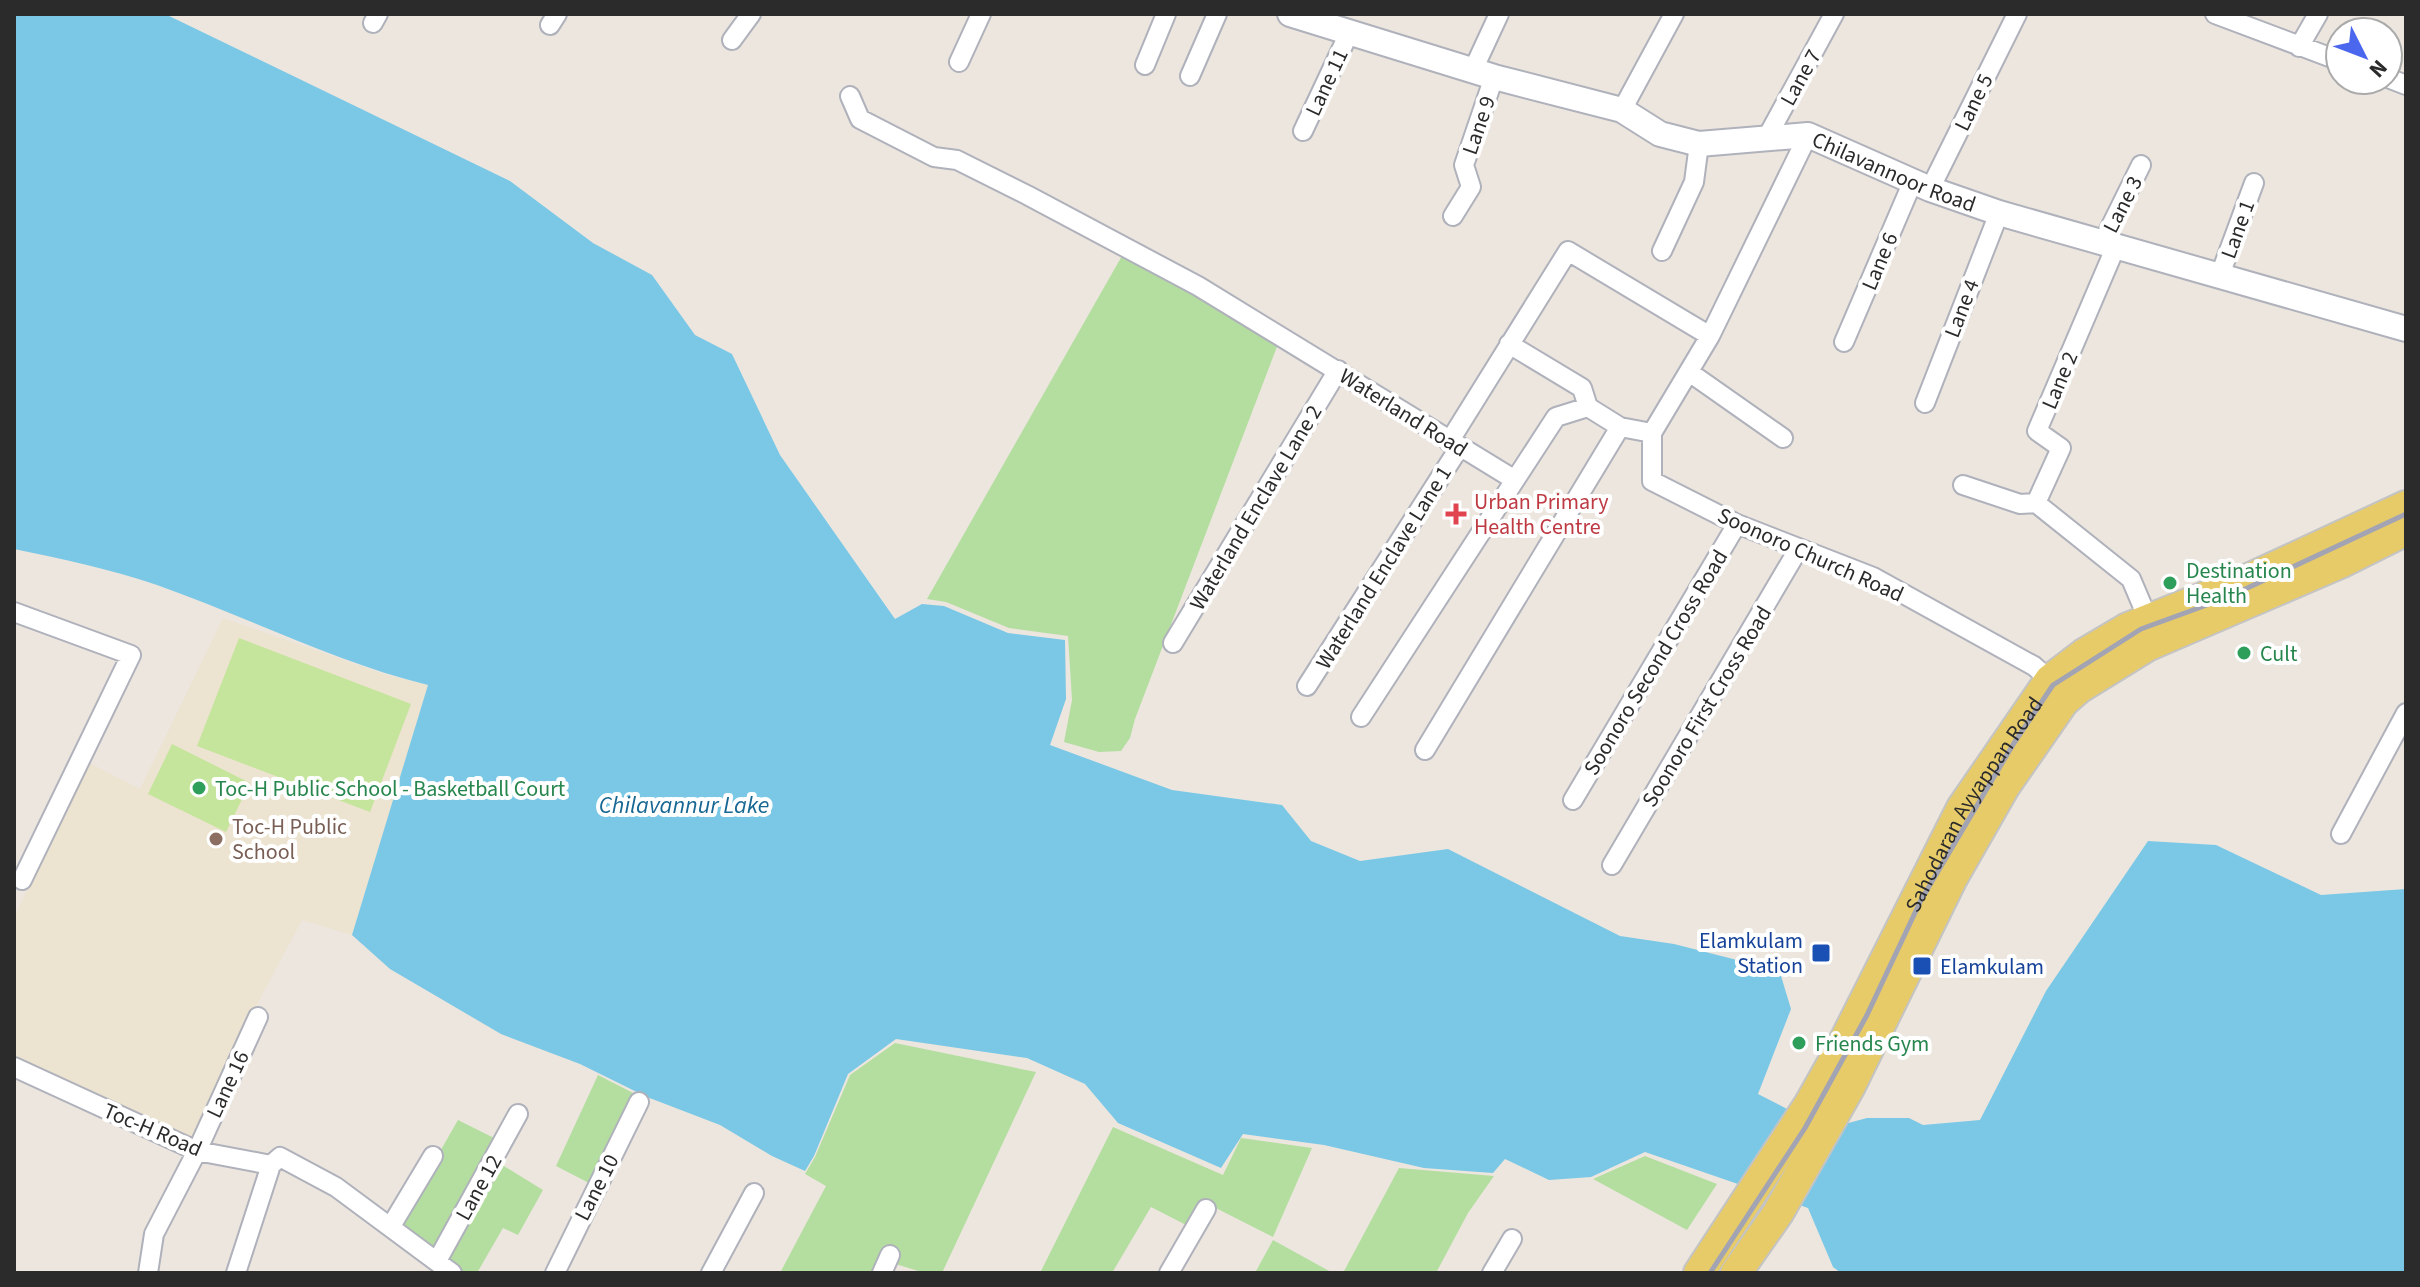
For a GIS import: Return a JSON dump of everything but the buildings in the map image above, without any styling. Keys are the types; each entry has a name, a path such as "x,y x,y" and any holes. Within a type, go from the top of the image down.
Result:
{"main road":[{"name":"Sahodaran Ayyappan Road","path":"1699,1273 1809,1105 1962,808 2050,680 2084,654 2128,628 2240,583 2406,506"},
{"name":"Sahodaran Ayyappan Road","path":"1736,1273 1778,1213 1826,1130 1952,878 2004,787 2063,702 2079,688 2147,646 2340,563 2406,530"}],"street":[{"path":"732,40 751,14"},
{"path":"959,62 981,14"},
{"path":"1145,65 1166,14"},
{"path":"1190,76 1217,14"},
{"path":"1484,73 1499,14"},
{"path":"1622,110 1674,14"},
{"name":"Lane 7","path":"1766,139 1834,14"},
{"name":"Lane 5","path":"1921,185 2017,14"},
{"path":"2215,14 2324,56"},
{"path":"2299,47 2318,14"},
{"name":"Chilavannoor Road","path":"1302,16 1484,73 1622,110 1660,134 1699,144 1808,135 1921,185 1999,213 2406,329"},
{"name":"Lane 11","path":"1303,131 1349,33"},
{"name":"Lane 9","path":"1453,216 1471,187 1464,165 1484,73"},
{"name":"Waterland Road","path":"850,96 860,119 934,157 957,160 1198,286 1515,480"},
{"path":"1509,344 1582,388 1588,407 1620,427 1652,433 1710,336 1808,135"},
{"path":"1662,251 1694,182 1699,144"},
{"name":"Lane 3","path":"2109,244 2141,165"},
{"name":"Lane 1","path":"2220,275 2254,183"},
{"name":"Lane 6","path":"1844,342 1921,185"},
{"name":"Lane 4","path":"1925,403 1999,213"},
{"name":"Lane 2","path":"2036,503 2061,448 2037,431 2109,244"},
{"name":"Waterland Enclave Lane 1","path":"1307,686 1454,445 1509,344 1568,251 1710,336"},
{"name":"Waterland Enclave Lane 2","path":"1173,643 1338,370"},
{"path":"1689,372 1783,438"},
{"path":"1361,717 1556,417 1588,407"},
{"path":"1425,750 1620,427"},
{"name":"Soonoro Church Road","path":"1652,433 1652,481 1737,524 1873,577 2034,666 2050,680"},
{"path":"1963,485 2020,504 2036,503 2131,579 2148,619"},
{"name":"Soonoro Second Cross Road","path":"1573,800 1737,524"},
{"name":"Soonoro First Cross Road","path":"1612,865 1799,548"},
{"path":"14,612 131,655 18,879 14,899"},
{"path":"2341,834 2404,721"},
{"name":"Lane 16","path":"148,1273 154,1234 197,1151 258,1017"},
{"name":"Toc-H Road","path":"14,1067 197,1151 271,1165 280,1157 336,1187 444,1267"},
{"name":"Lane 10","path":"555,1273 639,1102"},
{"name":"Lane 12","path":"444,1267 518,1114"},
{"path":"391,1226 433,1156"},
{"path":"236,1273 271,1165"},
{"path":"711,1273 754,1193"},
{"path":"1169,1273 1206,1209"},
{"path":"1492,1273 1512,1239"},
{"path":"882,1273 890,1255"}],"shaded area":[{"name":"Toc-H Public School","path":"223,618 384,674 428,685 352,935 302,920 261,997 196,1139 132,1115 14,1055 14,917 89,763 140,789"}],"green space":[{"path":"1123,254 1278,344 1130,738 1121,751 1099,752 1064,742 1072,700 1068,636 1009,628 946,602 927,599"},
{"path":"239,638 411,704 370,812 197,746"},
{"name":"Toc-H Public School - Basketball Court","path":"172,744 250,783 226,832 148,794"},
{"path":"895,1043 1036,1072 942,1273 925,1273 892,1263 876,1273 780,1273 826,1186 805,1174 850,1075"},
{"path":"598,1075 637,1095 591,1184 556,1166"},
{"path":"458,1120 498,1140 438,1251 399,1223"},
{"path":"1113,1127 1223,1175 1241,1138 1312,1148 1273,1237 1204,1202 1190,1227 1151,1207 1112,1273 1040,1273"},
{"path":"1645,1156 1717,1184 1687,1230 1593,1179"},
{"path":"499,1163 543,1190 518,1235 503,1228 477,1273 460,1273 445,1259"},
{"path":"1399,1168 1494,1176 1468,1213 1436,1273 1343,1273"},
{"path":"1273,1240 1331,1272 1255,1273"}],"water":[{"name":"Chilavannur Lake","path":"14,14 165,14 510,181 593,243 652,275 695,335 732,354 780,455 895,619 922,604 944,606 1008,633 1065,640 1066,699 1050,745 1172,790 1282,805 1311,841 1360,861 1448,849 1620,936 1674,944 1737,960 1781,976 1791,1009 1758,1094 1826,1129 1867,1118 1909,1118 1923,1125 1980,1120 2046,991 2148,841 2216,845 2321,895 2406,889 2406,1273 1841,1273 1833,1267 1808,1208 1645,1152 1591,1177 1549,1180 1505,1159 1493,1173 1424,1168 1324,1145 1243,1134 1221,1168 1118,1123 1085,1084 1027,1058 896,1039 848,1074 805,1171 772,1156 720,1125 647,1097 580,1064 501,1034 390,969 352,935 428,685 325,652 157,585 104,569 14,549"}],"railway":[{"path":"1710,1273 1805,1128 1867,1015 1921,900 2014,743 2053,685 2141,629 2226,598 2406,514"}],"place":[{"name":"Urban Primary Health Centre","path":"1456,514"},
{"name":"Destination Health","path":"2170,583"},
{"name":"Cult","path":"2244,653"},
{"name":"Toc-H Public School - Basketball Court","path":"199,788"},
{"name":"Toc-H Public School","path":"216,839"},
{"name":"Elamkulam Station","path":"1821,953"},
{"name":"Elamkulam","path":"1922,966"},
{"name":"Friends Gym","path":"1799,1043"}]}
